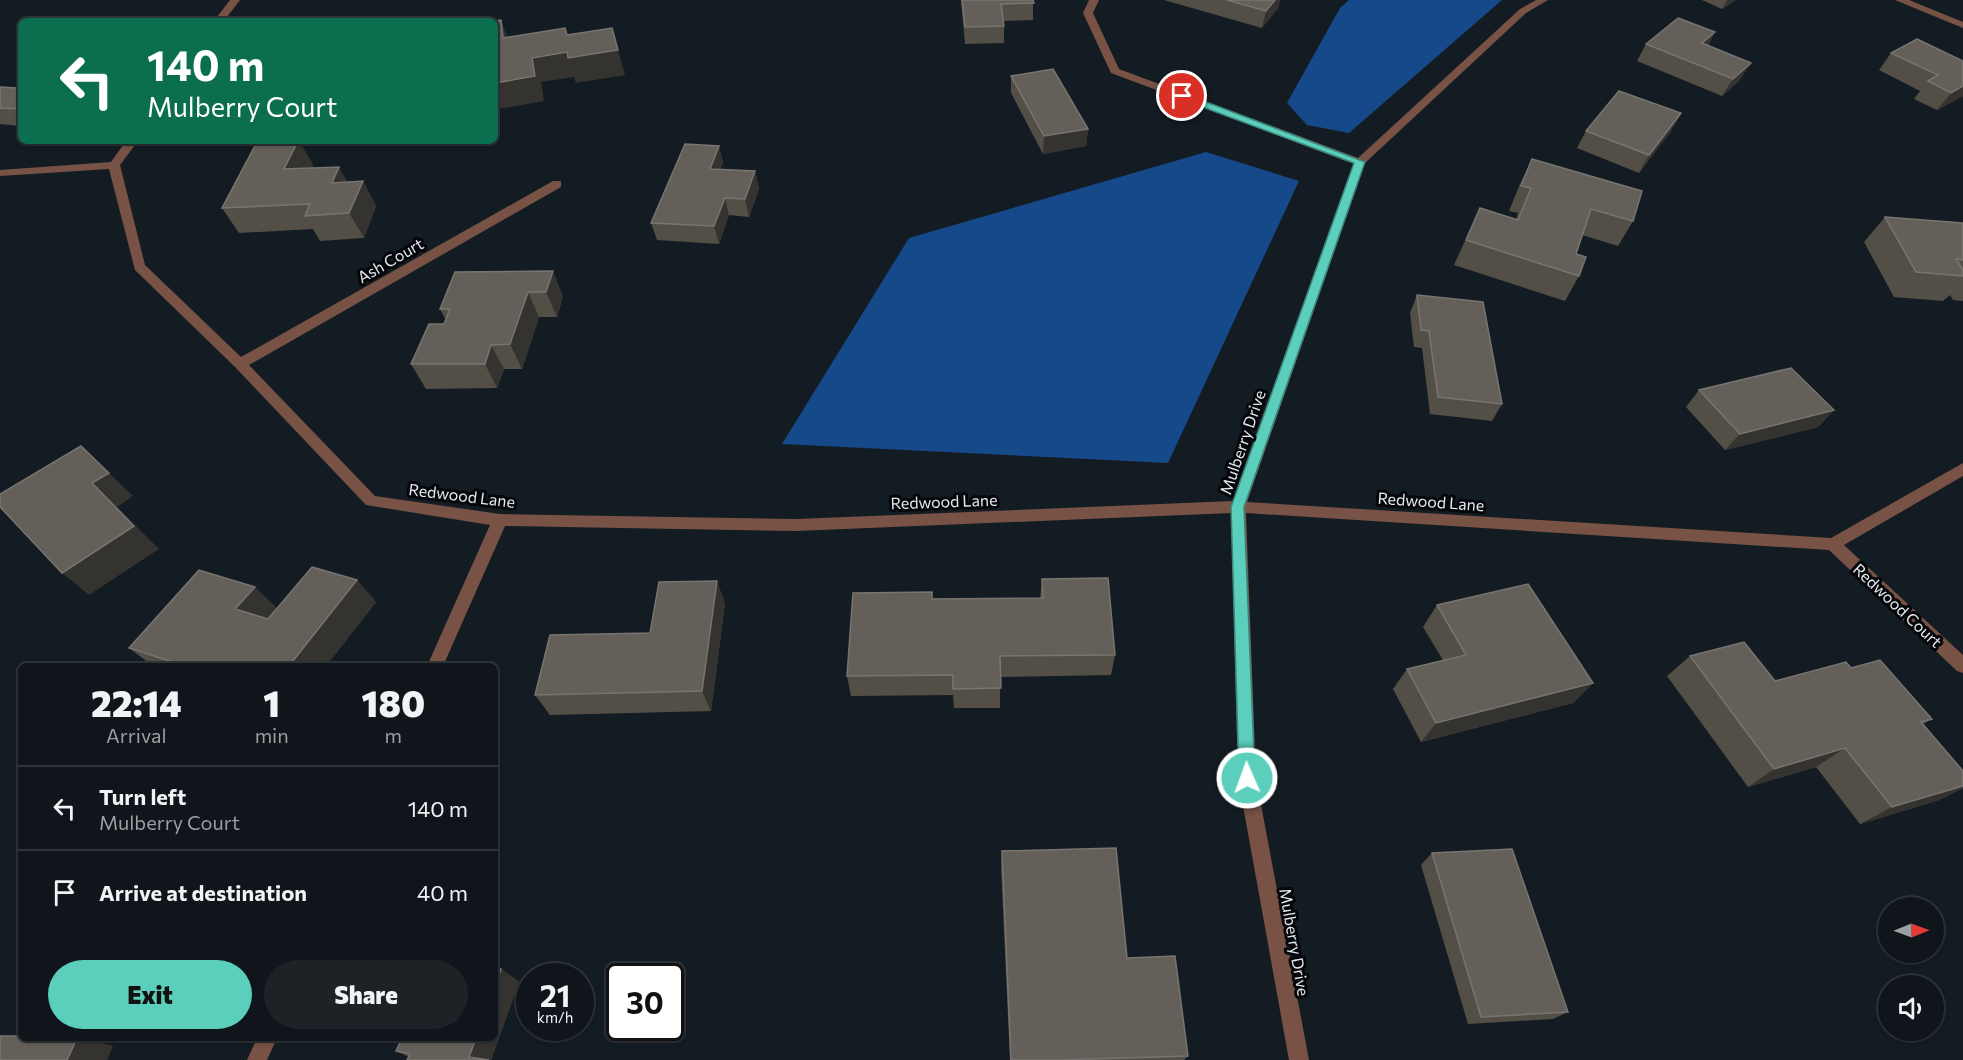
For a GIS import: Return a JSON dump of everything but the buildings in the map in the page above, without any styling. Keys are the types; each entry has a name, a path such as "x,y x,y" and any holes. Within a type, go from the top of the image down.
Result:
{"street":[{"path":"221,18 235,0"},
{"path":"1094,0 1088,13 1115,71 1360,162"},
{"name":"Mulberry Drive","path":"1299,1060 1247,778 1238,507 1360,162 1523,11 1543,0"},
{"path":"1900,0 1963,25"},
{"path":"0,173 114,165 130,144"},
{"name":"Redwood Lane","path":"114,165 139,267 240,364 371,501 500,520 797,525 1238,507 1833,544"},
{"name":"Ash Court","path":"240,364 557,184"},
{"path":"1833,544 1963,469"},
{"path":"436,663 500,520"},
{"name":"Redwood Court","path":"1833,544 1963,666"},
{"path":"257,1060 266,1041"}],"water":[{"path":"1349,0 1502,0 1349,133 1307,125 1287,103 1340,8"},
{"path":"1206,152 1299,181 1168,463 782,444 909,238"}],"route":[{"path":"1182,96 1360,162 1238,507 1247,778"}]}
